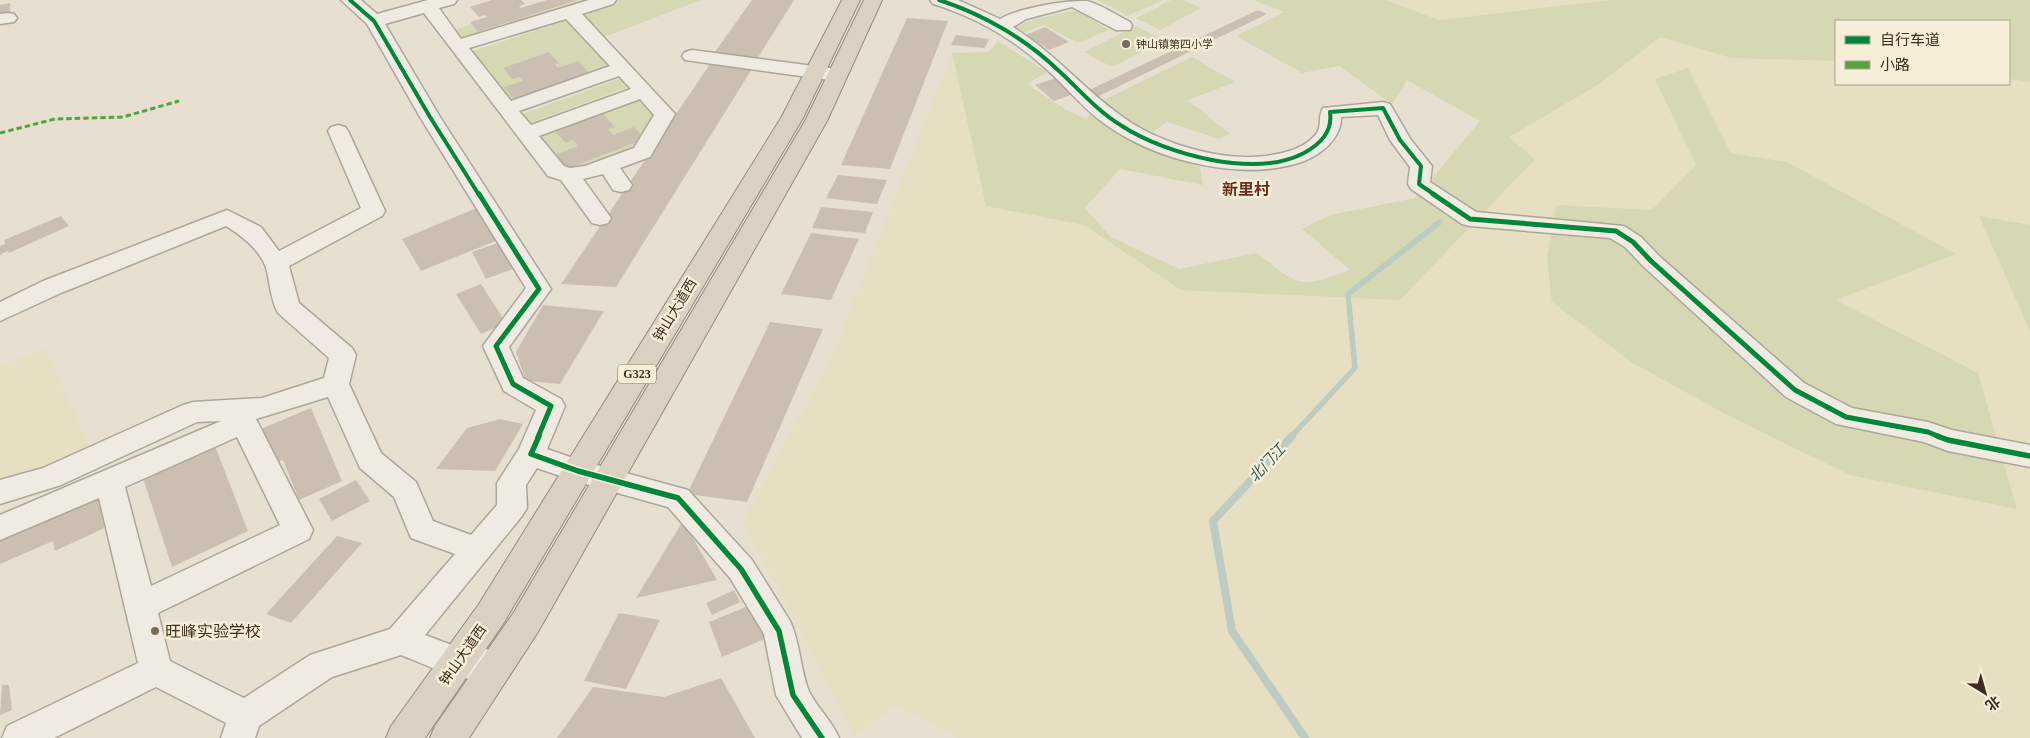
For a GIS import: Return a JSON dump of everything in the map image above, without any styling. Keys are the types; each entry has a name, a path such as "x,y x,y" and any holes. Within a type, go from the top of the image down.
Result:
{"highway":[{"name":"钟山大道西","path":"448,738 526,622 816,121 826,74 851,0"},
{"name":"钟山大道西","path":"404,738 491,614 792,118 826,74 873,0"}],"street":[{"path":"109,481 156,670 241,727 322,666 401,640 512,508 511,483 531,454 551,406 513,384 496,346 539,289 430,117 374,21 350,0"},
{"path":"374,21 420,2 448,0"},
{"path":"457,46 607,0"},
{"path":"955,1 1039,54 1074,87 1121,126 1155,143 1184,153 1233,165 1249,166 1296,158 1329,133 1332,119 1330,112 1383,108 1392,119 1397,134 1407,150 1421,166 1419,184 1470,219 1616,231 1633,242 1651,261 1795,390 1846,417 1928,432 1948,440 2030,456"},
{"path":"999,28 1020,15 1074,1 1123,26"},
{"path":"420,2 556,171 569,175 589,172 642,152 665,114 570,12"},
{"path":"692,56 826,74"},
{"path":"506,109 624,68"},
{"path":"526,134 645,91"},
{"path":"275,263 374,211 338,131"},
{"path":"607,165 620,184"},
{"path":"569,175 600,218"},
{"path":"0,312 52,287 227,217 253,232 278,267 286,307 342,355 336,384 370,460 406,490 422,529 477,550"},
{"path":"0,492 51,476 193,412 263,408 336,384"},
{"path":"0,528 244,422 298,530 139,607"},
{"path":"531,454 578,471 678,498 741,569 779,631 793,695 822,738"},
{"path":"401,640 457,662 497,665"},
{"path":"19,738 156,670"}],"shaded area":[{"path":"1386,0 1611,0 1439,20"},
{"path":"1660,37 1731,58 1835,61 1835,85 2010,85 2010,79 2030,82 2030,225 1980,217 2030,331 2030,738 959,738 897,706 855,737 743,521 831,359 952,53 986,206 1084,225 1181,290 1400,300 1535,159 1508,137 1599,84","holes":["1688,68 1731,153 1787,162 1955,254 1836,300 1978,373 1850,475 1727,415 1633,363 1556,205 1653,210 1696,165 1655,79"]},
{"path":"44,348 96,460 0,503 0,366"}],"green space":[{"path":"579,0 596,0 468,39 459,37 455,30 472,24 479,32"},
{"path":"613,0 701,0 604,37 577,11"},
{"path":"1098,0 1163,0 1128,16"},
{"path":"1171,0 1184,0 1201,8 1160,30 1136,18"},
{"path":"1254,0 1386,0 1439,20 1611,0 2030,0 2030,82 2010,79 2010,20 1835,20 1835,61 1731,58 1660,37 1599,84 1509,137 1535,159 1400,300 1181,290 1084,225 986,206 952,53 989,52 998,41 1047,72 1027,84 1065,109 1086,119 1099,102 1192,57 1235,82 1188,100 1230,134 1219,139 1167,122 1139,142 1200,167 1203,185 1120,169 1085,208 1111,237 1179,269 1257,253 1283,273 1300,281 1319,280 1350,270 1302,229 1330,215 1415,198 1480,121 1407,80 1392,104 1339,66 1302,73 1236,36 1284,12"},
{"path":"1076,10 1109,30 1078,43 1044,25 1017,35 1013,29 1031,20"},
{"path":"568,20 613,68 514,100 506,97 470,52"},
{"path":"1136,26 1164,40 1112,67 1084,52"},
{"path":"1688,68 1731,153 1787,162 1956,254 1836,300 1978,373 2017,509 1850,475 1727,415 1633,363 1552,302 1547,259 1556,205 1652,210 1696,165 1655,79"},
{"path":"622,78 631,86 527,124 519,115"},
{"path":"644,96 661,115 639,150 581,170 563,170 540,142 546,132"},
{"path":"1979,216 2030,225 2030,331"}],"building":[{"path":"492,0 521,0 525,4 519,6 521,8 547,0 578,0 478,32 470,22 487,17 485,15 479,17 470,7"},
{"path":"752,0 794,0 757,59 712,56"},
{"path":"10,3 10,12 0,14 0,5"},
{"path":"1258,10 1267,14 1097,97 1087,91"},
{"path":"907,18 948,21 890,169 841,165"},
{"path":"1045,27 1069,42 1049,50 1026,35"},
{"path":"956,35 989,39 985,48 951,45"},
{"path":"549,52 559,63 555,64 558,68 578,61 589,73 514,99 504,87 523,81 520,77 512,79 503,68"},
{"path":"710,64 752,69 616,287 561,284"},
{"path":"1056,78 1076,93 1054,101 1035,85"},
{"path":"603,114 615,127 608,129 613,135 634,127 645,139 566,169 555,155 578,146 573,140 566,143 555,131"},
{"path":"838,175 887,180 877,204 826,198"},
{"path":"479,207 498,240 421,271 402,239"},
{"path":"821,207 873,212 865,233 812,228"},
{"path":"61,216 69,226 9,253 7,251 0,255 0,246 5,244 4,240"},
{"path":"811,233 859,239 831,300 781,294"},
{"path":"498,243 513,269 486,279 472,252"},
{"path":"481,284 506,323 481,334 456,294"},
{"path":"543,305 604,311 560,384 526,381 516,352"},
{"path":"770,322 823,329 747,502 687,494"},
{"path":"311,408 342,481 299,500 283,460 273,464 261,429"},
{"path":"500,419 523,424 495,471 436,469 467,428"},
{"path":"213,441 248,531 172,567 141,472"},
{"path":"356,480 370,501 332,521 319,499"},
{"path":"101,492 111,525 55,551 53,541 0,564 0,535"},
{"path":"683,521 717,580 636,598"},
{"path":"337,536 362,543 291,623 266,614"},
{"path":"734,590 740,602 712,615 706,603"},
{"path":"756,603 769,637 722,657 709,622"},
{"path":"619,613 660,620 626,689 584,681"},
{"path":"721,678 755,738 557,738 593,687 664,697"},
{"path":"2,685 9,685 12,710 0,715"}],"waterway":[{"name":"北门江","path":"1291,437 1355,368 1348,294 1440,222"},
{"name":"北门江","path":"1292,436 1213,521 1232,631 1305,738"}],"marked path":[{"path":"0,133 55,119 123,117 179,101"}],"cycle path":[{"path":"350,0 374,21 430,117 539,289 496,346 513,384 551,406 531,454 578,471 678,498 741,569 779,631 793,695 822,738"},
{"path":"939,0 978,15 1028,45 1050,62 1099,109 1121,126 1154,142 1213,160 1249,164 1295,157 1314,147 1328,132 1331,119 1330,112 1383,108 1400,140 1421,166 1419,184 1470,219 1616,231 1633,242 1651,261 1795,390 1846,417 1928,432 1948,440 2030,456"}],"place":[{"name":"钟山镇第四小学","path":"1126,44"},
{"name":"旺峰实验学校","path":"155,631"}],"district":[{"name":"新里村","path":"1246,189"}]}
